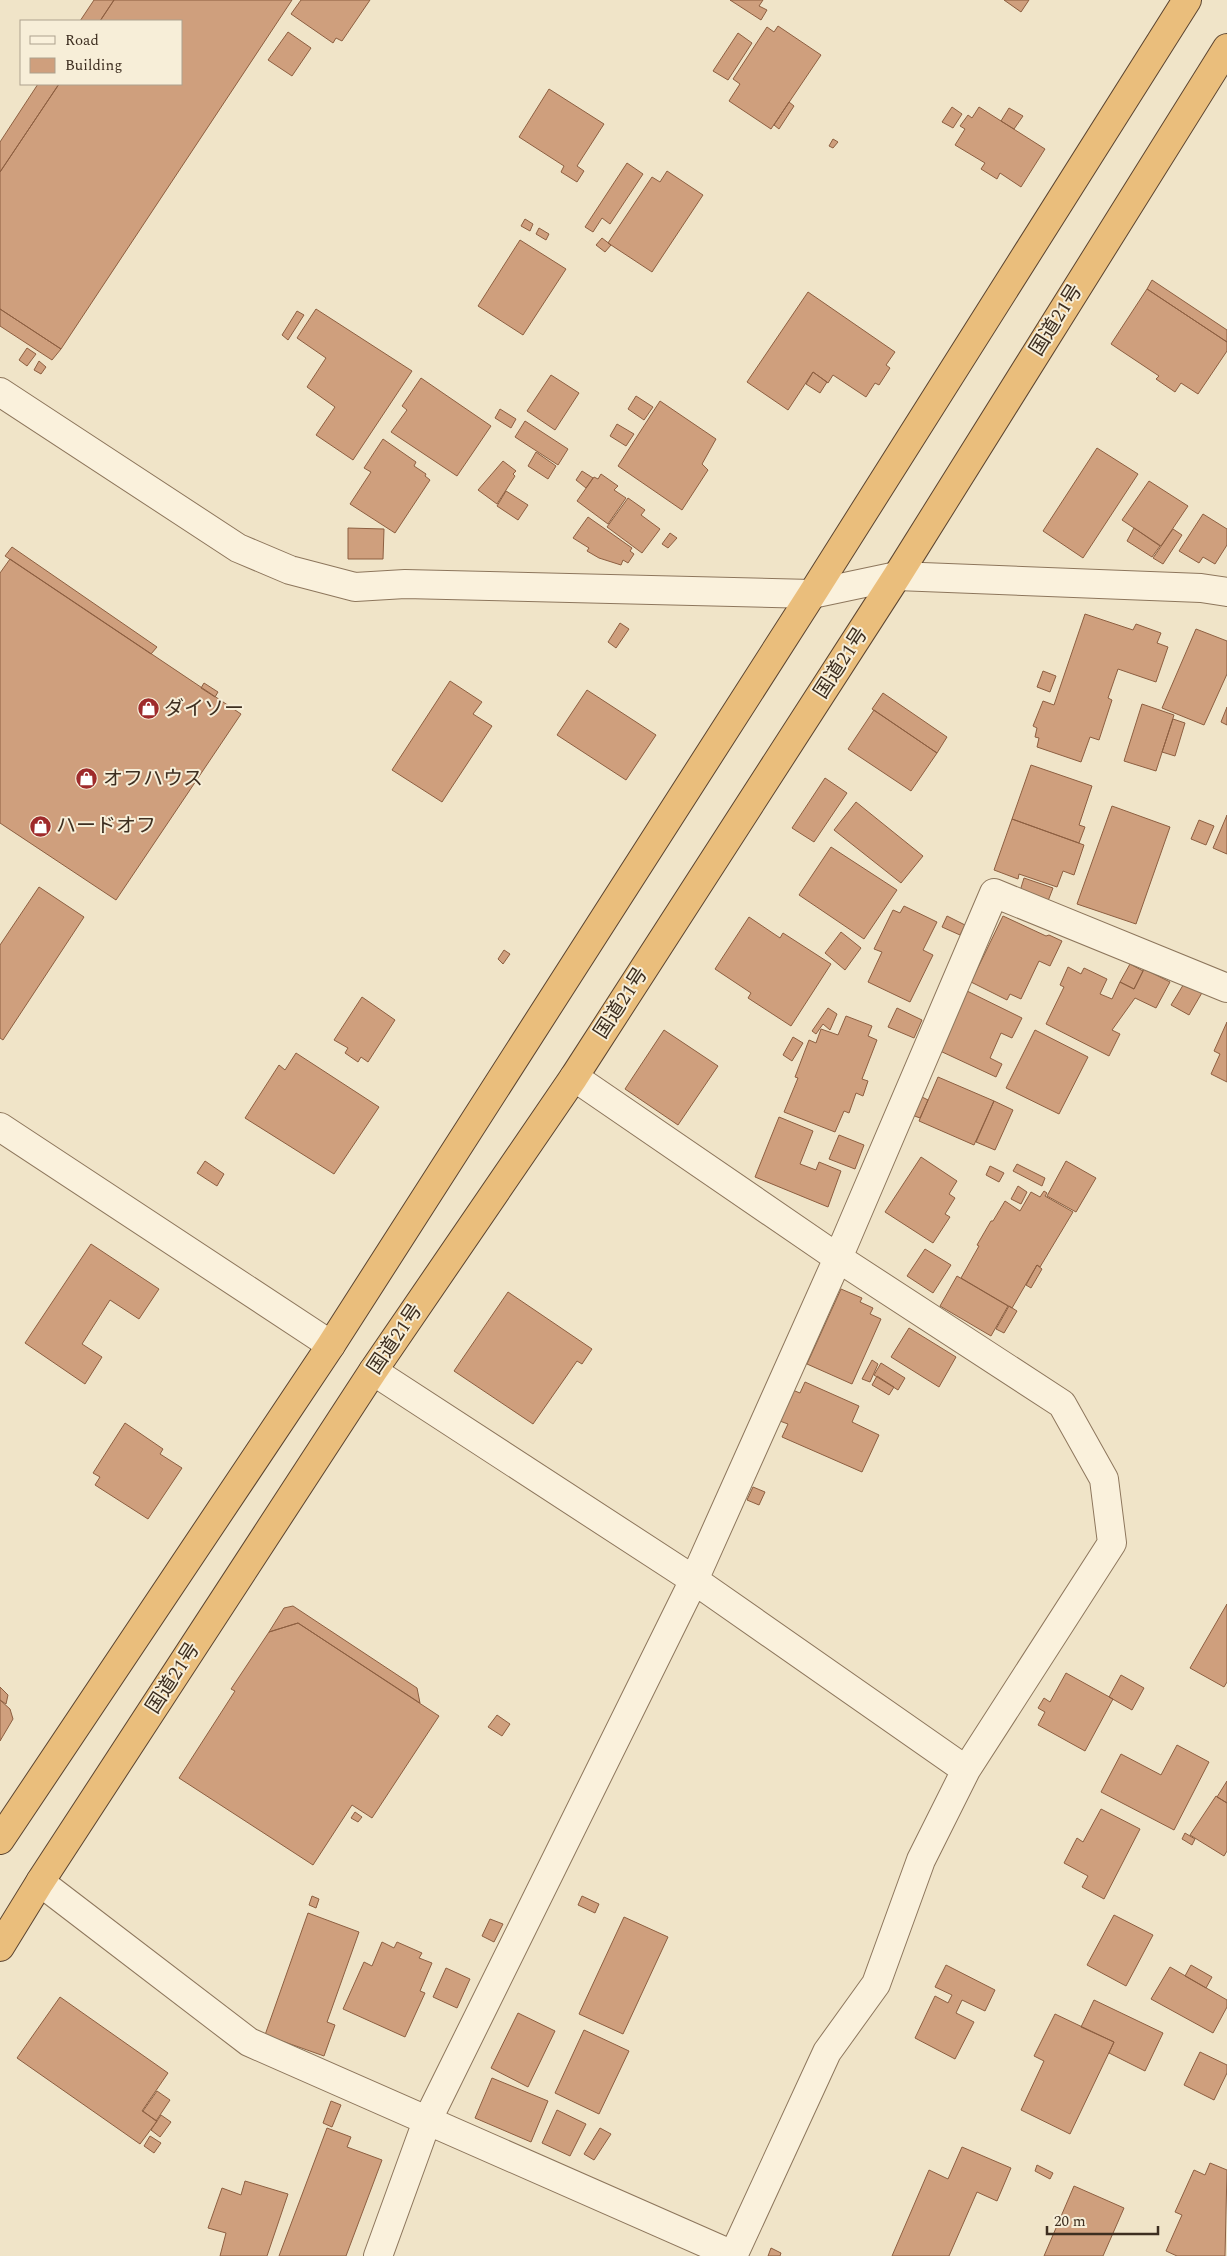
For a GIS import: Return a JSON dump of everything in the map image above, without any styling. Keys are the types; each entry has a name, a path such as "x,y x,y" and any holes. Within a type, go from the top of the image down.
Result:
{"highway":[{"path":"0,1840 331,1346 812,594 1187,0"},
{"name":"国道21号","path":"0,1947 40,1882 373,1371 574,1077 896,576 1227,48"}],"street":[{"path":"0,392 238,548 290,570 355,587 405,584 812,594 896,576 1200,588 1227,592"},
{"path":"378,2256 428,2120 694,1580 838,1258 994,894 1227,988"},
{"path":"40,1882 249,2042 733,2255 827,2052 876,1984 921,1860 966,1770 1112,1543 1104,1479 1062,1404 838,1258 574,1077"},
{"path":"0,1127 331,1346"},
{"path":"373,1371 694,1580 966,1770"}],"building":[{"path":"94,0 114,0 101,20 81,20"},
{"path":"114,0 292,0 61,349 0,309 0,172 58,85 182,85 182,20 101,20"},
{"path":"301,0 370,0 342,41 336,38 333,43 291,14"},
{"path":"730,0 763,0 759,6 767,10 761,20"},
{"path":"1004,0 1029,0 1021,12"},
{"path":"778,26 821,55 771,129 729,101 740,84 733,79 767,27 774,32"},
{"path":"288,32 311,48 292,76 268,60"},
{"path":"738,33 752,43 728,80 713,71"},
{"path":"37,85 58,85 0,172 0,142"},
{"path":"549,89 604,124 577,166 584,171 577,182 561,172 564,166 519,137"},
{"path":"789,102 794,106 779,129 774,125"},
{"path":"952,107 962,114 953,128 942,122"},
{"path":"979,107 1045,149 1021,187 1000,173 997,179 981,169 985,163 955,145 965,129 960,126 968,115 972,118"},
{"path":"1009,108 1023,116 1014,129 1001,121"},
{"path":"833,139 838,142 833,148 829,146"},
{"path":"627,163 643,174 610,224 602,218 593,232 585,227"},
{"path":"667,171 703,195 652,272 608,243 652,177 660,182"},
{"path":"525,219 533,224 530,231 521,226"},
{"path":"539,228 549,234 546,240 536,234"},
{"path":"602,238 611,245 605,252 596,245"},
{"path":"520,240 566,269 523,335 478,306"},
{"path":"1152,280 1227,330 1227,342 1147,289"},
{"path":"1147,289 1227,342 1227,351 1198,394 1181,383 1175,392 1156,379 1159,376 1111,344"},
{"path":"808,292 895,352 886,365 890,368 879,385 875,383 866,397 833,375 828,383 813,372 788,410 747,382"},
{"path":"0,309 61,349 52,360 0,326"},
{"path":"316,309 412,371 353,460 316,435 335,407 307,387 326,358 297,338"},
{"path":"297,311 304,315 288,340 282,335"},
{"path":"27,348 36,354 27,366 19,360"},
{"path":"39,361 46,367 41,374 34,370"},
{"path":"813,372 827,382 820,393 806,384"},
{"path":"551,375 579,393 555,430 527,411"},
{"path":"421,378 491,426 457,476 391,432 407,410 402,406"},
{"path":"636,396 653,407 644,420 628,409"},
{"path":"660,401 716,439 702,464 708,470 682,510 618,466"},
{"path":"500,409 516,419 511,428 495,418"},
{"path":"525,421 568,449 558,465 515,437"},
{"path":"617,424 634,434 626,446 610,436"},
{"path":"383,439 416,462 414,466 426,474 425,476 430,480 395,533 350,504 371,472 364,468"},
{"path":"1097,448 1138,474 1083,558 1043,531"},
{"path":"536,452 556,466 548,479 528,466"},
{"path":"503,461 516,471 513,474 515,476 497,504 478,490"},
{"path":"582,471 593,478 586,488 576,480"},
{"path":"601,474 618,486 614,490 626,498 608,524 577,501 594,477 598,479"},
{"path":"1149,481 1188,506 1161,546 1122,520"},
{"path":"506,491 528,505 518,520 497,506"},
{"path":"628,498 645,510 641,515 660,529 642,553 607,527"},
{"path":"1203,514 1227,529 1227,545 1215,564 1203,557 1199,563 1179,551"},
{"path":"588,517 632,548 630,551 634,554 628,563 623,560 621,565 599,558 587,551 589,548 573,538"},
{"path":"348,528 384,529 383,559 348,559"},
{"path":"1134,528 1160,546 1152,557 1127,541"},
{"path":"1173,529 1182,535 1163,564 1153,558"},
{"path":"670,533 677,538 668,548 662,544"},
{"path":"12,547 157,647 151,654 5,556"},
{"path":"10,559 241,714 116,900 0,823 0,573"},
{"path":"1085,614 1133,630 1136,624 1161,633 1157,643 1168,647 1156,682 1118,669 1108,698 1112,700 1099,740 1090,737 1081,762 1037,747 1039,738 1035,737 1037,728 1033,726 1043,701 1054,705"},
{"path":"620,623 629,629 616,648 608,642"},
{"path":"1196,629 1227,641 1227,674 1204,725 1162,708"},
{"path":"1043,671 1056,676 1050,692 1037,687"},
{"path":"450,681 482,702 473,714 492,726 442,802 392,770"},
{"path":"204,683 218,692 215,697 201,688"},
{"path":"587,690 656,735 626,780 557,735"},
{"path":"883,693 947,737 937,753 872,709"},
{"path":"1142,704 1174,715 1156,771 1124,761"},
{"path":"1227,707 1227,725 1221,722"},
{"path":"874,710 937,753 911,791 848,749"},
{"path":"1173,719 1185,723 1175,756 1162,752"},
{"path":"1031,765 1092,786 1079,825 1085,827 1079,843 1012,819"},
{"path":"825,778 847,793 814,842 792,828"},
{"path":"856,802 923,856 901,883 834,830"},
{"path":"1112,806 1170,827 1136,924 1077,904"},
{"path":"1227,815 1227,854 1213,848"},
{"path":"1012,819 1084,845 1074,875 1063,871 1057,887 1019,874 1018,879 994,870"},
{"path":"1199,820 1214,826 1206,845 1191,839"},
{"path":"831,847 897,890 864,939 799,895"},
{"path":"1024,878 1053,888 1048,901 1020,891"},
{"path":"39,887 84,917 3,1040 0,1038 0,945"},
{"path":"904,906 937,922 923,950 933,955 910,1002 868,982 882,952 874,949 893,910 900,913"},
{"path":"947,916 965,925 960,935 942,927"},
{"path":"1003,916 1046,936 1049,935 1062,941 1050,966 1039,961 1021,999 1010,994 1007,1000 971,982"},
{"path":"749,917 780,938 783,933 831,964 791,1026 748,998 751,993 715,969"},
{"path":"841,932 861,948 845,970 825,953"},
{"path":"504,950 510,954 503,964 498,959"},
{"path":"1130,964 1143,971 1134,989 1120,982"},
{"path":"1068,967 1081,974 1084,968 1107,979 1100,994 1112,999 1120,982 1134,989 1144,969 1170,982 1156,1008 1135,998 1112,1030 1120,1034 1109,1056 1046,1024 1064,987 1060,985"},
{"path":"1185,982 1203,991 1189,1015 1171,1005"},
{"path":"967,991 1022,1018 1012,1038 1001,1033 990,1058 1002,1064 996,1077 938,1050"},
{"path":"362,997 395,1020 368,1062 361,1057 358,1062 345,1053 348,1048 334,1040"},
{"path":"828,1008 837,1014 830,1030 823,1024 816,1034 812,1031"},
{"path":"897,1008 922,1020 914,1038 888,1027"},
{"path":"846,1016 872,1026 868,1036 877,1040 862,1079 868,1081 863,1096 856,1093 849,1113 844,1111 835,1132 784,1112 798,1078 795,1077 809,1040 816,1043 821,1029 838,1035"},
{"path":"1227,1022 1227,1082 1211,1074 1220,1054 1214,1051"},
{"path":"664,1030 718,1066 678,1125 625,1089"},
{"path":"1035,1030 1088,1057 1059,1114 1006,1088"},
{"path":"793,1037 803,1043 792,1061 783,1055"},
{"path":"296,1053 379,1107 334,1174 245,1118 279,1065 285,1070"},
{"path":"938,1077 994,1101 974,1145 919,1121"},
{"path":"920,1096 928,1100 920,1118 912,1115"},
{"path":"994,1101 1013,1110 995,1150 976,1142"},
{"path":"779,1117 813,1131 800,1164 816,1170 819,1162 841,1171 828,1207 755,1177"},
{"path":"839,1135 864,1145 855,1169 829,1159"},
{"path":"921,1157 957,1181 949,1194 955,1198 945,1214 950,1217 933,1243 885,1212"},
{"path":"205,1161 224,1174 217,1186 197,1173"},
{"path":"1066,1161 1096,1178 1076,1212 1047,1196"},
{"path":"1017,1164 1045,1178 1042,1186 1013,1171"},
{"path":"990,1166 1004,1173 999,1182 986,1175"},
{"path":"1018,1186 1027,1192 1021,1204 1011,1199"},
{"path":"1044,1191 1047,1193 1045,1196 1073,1212 1040,1267 1037,1265 1012,1308 961,1278 979,1246 977,1245 1005,1201 1020,1211 1031,1192 1040,1197"},
{"path":"91,1244 159,1289 139,1319 110,1300 82,1344 102,1357 85,1384 25,1343"},
{"path":"925,1249 951,1265 933,1293 907,1276"},
{"path":"1037,1265 1042,1269 1031,1288 1026,1285"},
{"path":"957,1276 1008,1306 991,1336 940,1306"},
{"path":"841,1289 862,1298 860,1302 873,1308 870,1314 881,1319 852,1384 807,1364"},
{"path":"508,1292 592,1349 582,1364 577,1361 533,1424 454,1371"},
{"path":"1009,1306 1017,1311 1004,1333 996,1329"},
{"path":"909,1328 956,1357 939,1387 891,1357"},
{"path":"872,1360 878,1364 870,1382 862,1379"},
{"path":"881,1363 905,1378 898,1390 874,1375"},
{"path":"877,1376 894,1387 889,1395 872,1385"},
{"path":"805,1382 859,1406 852,1422 879,1435 862,1472 782,1437 788,1424 777,1420 790,1389 800,1393"},
{"path":"125,1423 163,1449 160,1454 182,1468 148,1519 95,1485 100,1477 93,1473"},
{"path":"753,1487 765,1492 759,1505 747,1500"},
{"path":"1227,1604 1227,1682 1224,1687 1190,1668"},
{"path":"293,1606 417,1688 420,1703 298,1623 269,1632 284,1608"},
{"path":"298,1623 439,1716 372,1818 352,1805 313,1865 179,1778 235,1691 231,1689 269,1632"},
{"path":"1066,1673 1113,1699 1085,1751 1038,1725 1045,1712 1038,1708 1044,1698 1050,1702"},
{"path":"1121,1675 1144,1688 1132,1710 1109,1697"},
{"path":"0,1687 8,1695 6,1704 0,1700"},
{"path":"0,1700 10,1709 13,1719 0,1741"},
{"path":"497,1715 510,1724 502,1736 488,1727"},
{"path":"1177,1745 1209,1762 1174,1830 1101,1792 1121,1754 1161,1775"},
{"path":"1227,1781 1227,1803 1217,1797"},
{"path":"1216,1796 1227,1803 1227,1851 1224,1856 1190,1835"},
{"path":"1101,1809 1140,1829 1104,1899 1082,1887 1088,1876 1064,1863 1077,1838 1083,1842"},
{"path":"355,1812 362,1817 358,1822 351,1818"},
{"path":"1185,1833 1195,1839 1192,1845 1182,1839"},
{"path":"312,1896 319,1899 316,1908 309,1905"},
{"path":"582,1896 599,1904 595,1913 578,1905"},
{"path":"308,1913 359,1932 327,2022 335,2025 324,2056 265,2035"},
{"path":"1114,1915 1153,1935 1126,1986 1087,1965"},
{"path":"624,1917 668,1937 623,2034 579,2014"},
{"path":"490,1919 503,1924 494,1942 482,1936"},
{"path":"382,1942 394,1948 397,1942 422,1953 419,1958 432,1963 420,1991 425,1993 405,2037 343,2009 364,1962 372,1966"},
{"path":"946,1965 995,1990 985,2011 962,2000 956,2013 974,2022 955,2059 915,2038 935,1996 948,2003 952,1995 935,1987"},
{"path":"1191,1965 1212,1977 1206,1988 1185,1976"},
{"path":"1170,1967 1227,2000 1227,2007 1213,2033 1151,1999"},
{"path":"446,1968 470,1979 457,2008 433,1997"},
{"path":"60,1997 168,2073 142,2111 157,2121 140,2144 17,2058"},
{"path":"1094,2000 1163,2033 1145,2071 1109,2053 1114,2042 1081,2027"},
{"path":"518,2013 555,2031 528,2087 491,2068"},
{"path":"1055,2014 1114,2042 1070,2134 1021,2110 1044,2061 1034,2056"},
{"path":"584,2030 629,2051 599,2114 555,2093"},
{"path":"1200,2052 1227,2065 1227,2073 1214,2100 1184,2085"},
{"path":"492,2078 548,2101 531,2142 475,2118"},
{"path":"157,2091 170,2100 156,2121 143,2111"},
{"path":"331,2101 341,2105 332,2127 323,2123"},
{"path":"557,2110 586,2124 570,2156 542,2143"},
{"path":"161,2115 171,2122 160,2137 151,2130"},
{"path":"327,2128 351,2137 347,2147 382,2160 346,2256 279,2256"},
{"path":"600,2128 611,2134 594,2160 584,2154"},
{"path":"150,2136 161,2143 154,2153 144,2146"},
{"path":"962,2147 1011,2168 997,2201 977,2192 949,2256 892,2256 929,2170 948,2179"},
{"path":"1210,2163 1227,2170 1225,2256 1177,2256 1166,2251 1182,2215 1175,2212 1194,2170 1205,2175"},
{"path":"1037,2165 1053,2173 1050,2179 1035,2171"},
{"path":"245,2181 288,2194 267,2256 220,2256 226,2233 208,2228 222,2188 241,2195"},
{"path":"1074,2186 1124,2208 1103,2256 1044,2256"},
{"path":"771,2248 781,2253 780,2256 768,2256"}],"place":[{"name":"ダイソー","path":"148,709"},
{"name":"オフハウス","path":"87,779"},
{"name":"ハードオフ","path":"40,826"}]}
